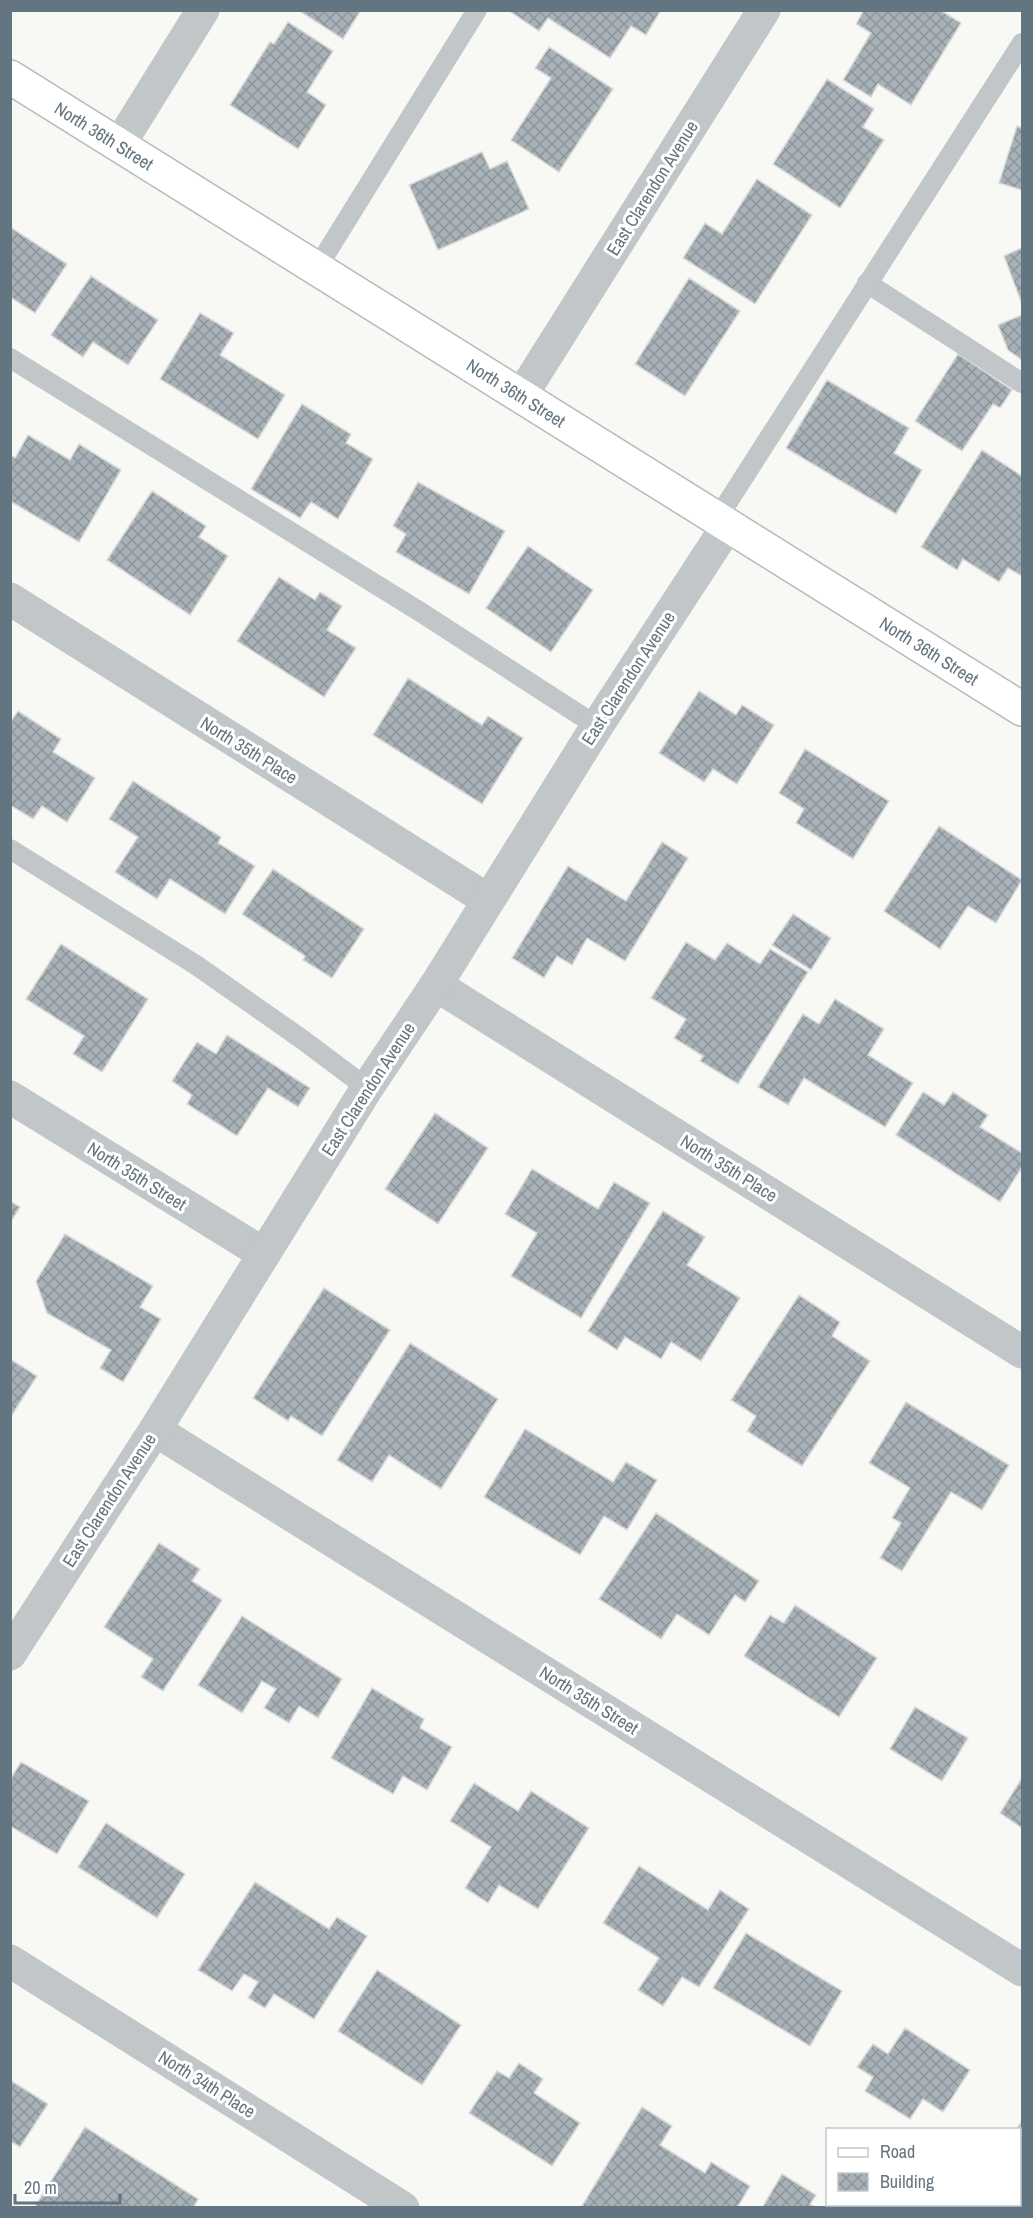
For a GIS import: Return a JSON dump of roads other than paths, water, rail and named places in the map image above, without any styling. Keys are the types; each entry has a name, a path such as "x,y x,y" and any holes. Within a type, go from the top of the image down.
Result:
{"main road":[{"name":"North 36th Street","path":"10,77 1023,709"}],"street":[{"path":"119,145 203,10"},
{"name":"East Clarendon Avenue","path":"521,396 764,10"},
{"name":"East Clarendon Avenue","path":"10,1654 155,1430 367,1088 436,985 723,522"},
{"name":"North 35th Place","path":"10,599 488,900"},
{"name":"North 35th Place","path":"436,985 1023,1352"},
{"name":"North 35th Street","path":"10,1097 264,1254"},
{"name":"North 35th Street","path":"155,1430 1023,1970"},
{"name":"North 34th Place","path":"10,1961 403,2208"}],"lane":[{"path":"317,268 477,10"},
{"path":"723,522 867,283 1023,43"},
{"path":"867,283 1023,383"},
{"path":"10,358 422,613 597,726"},
{"path":"10,849 196,965 367,1088"}]}
